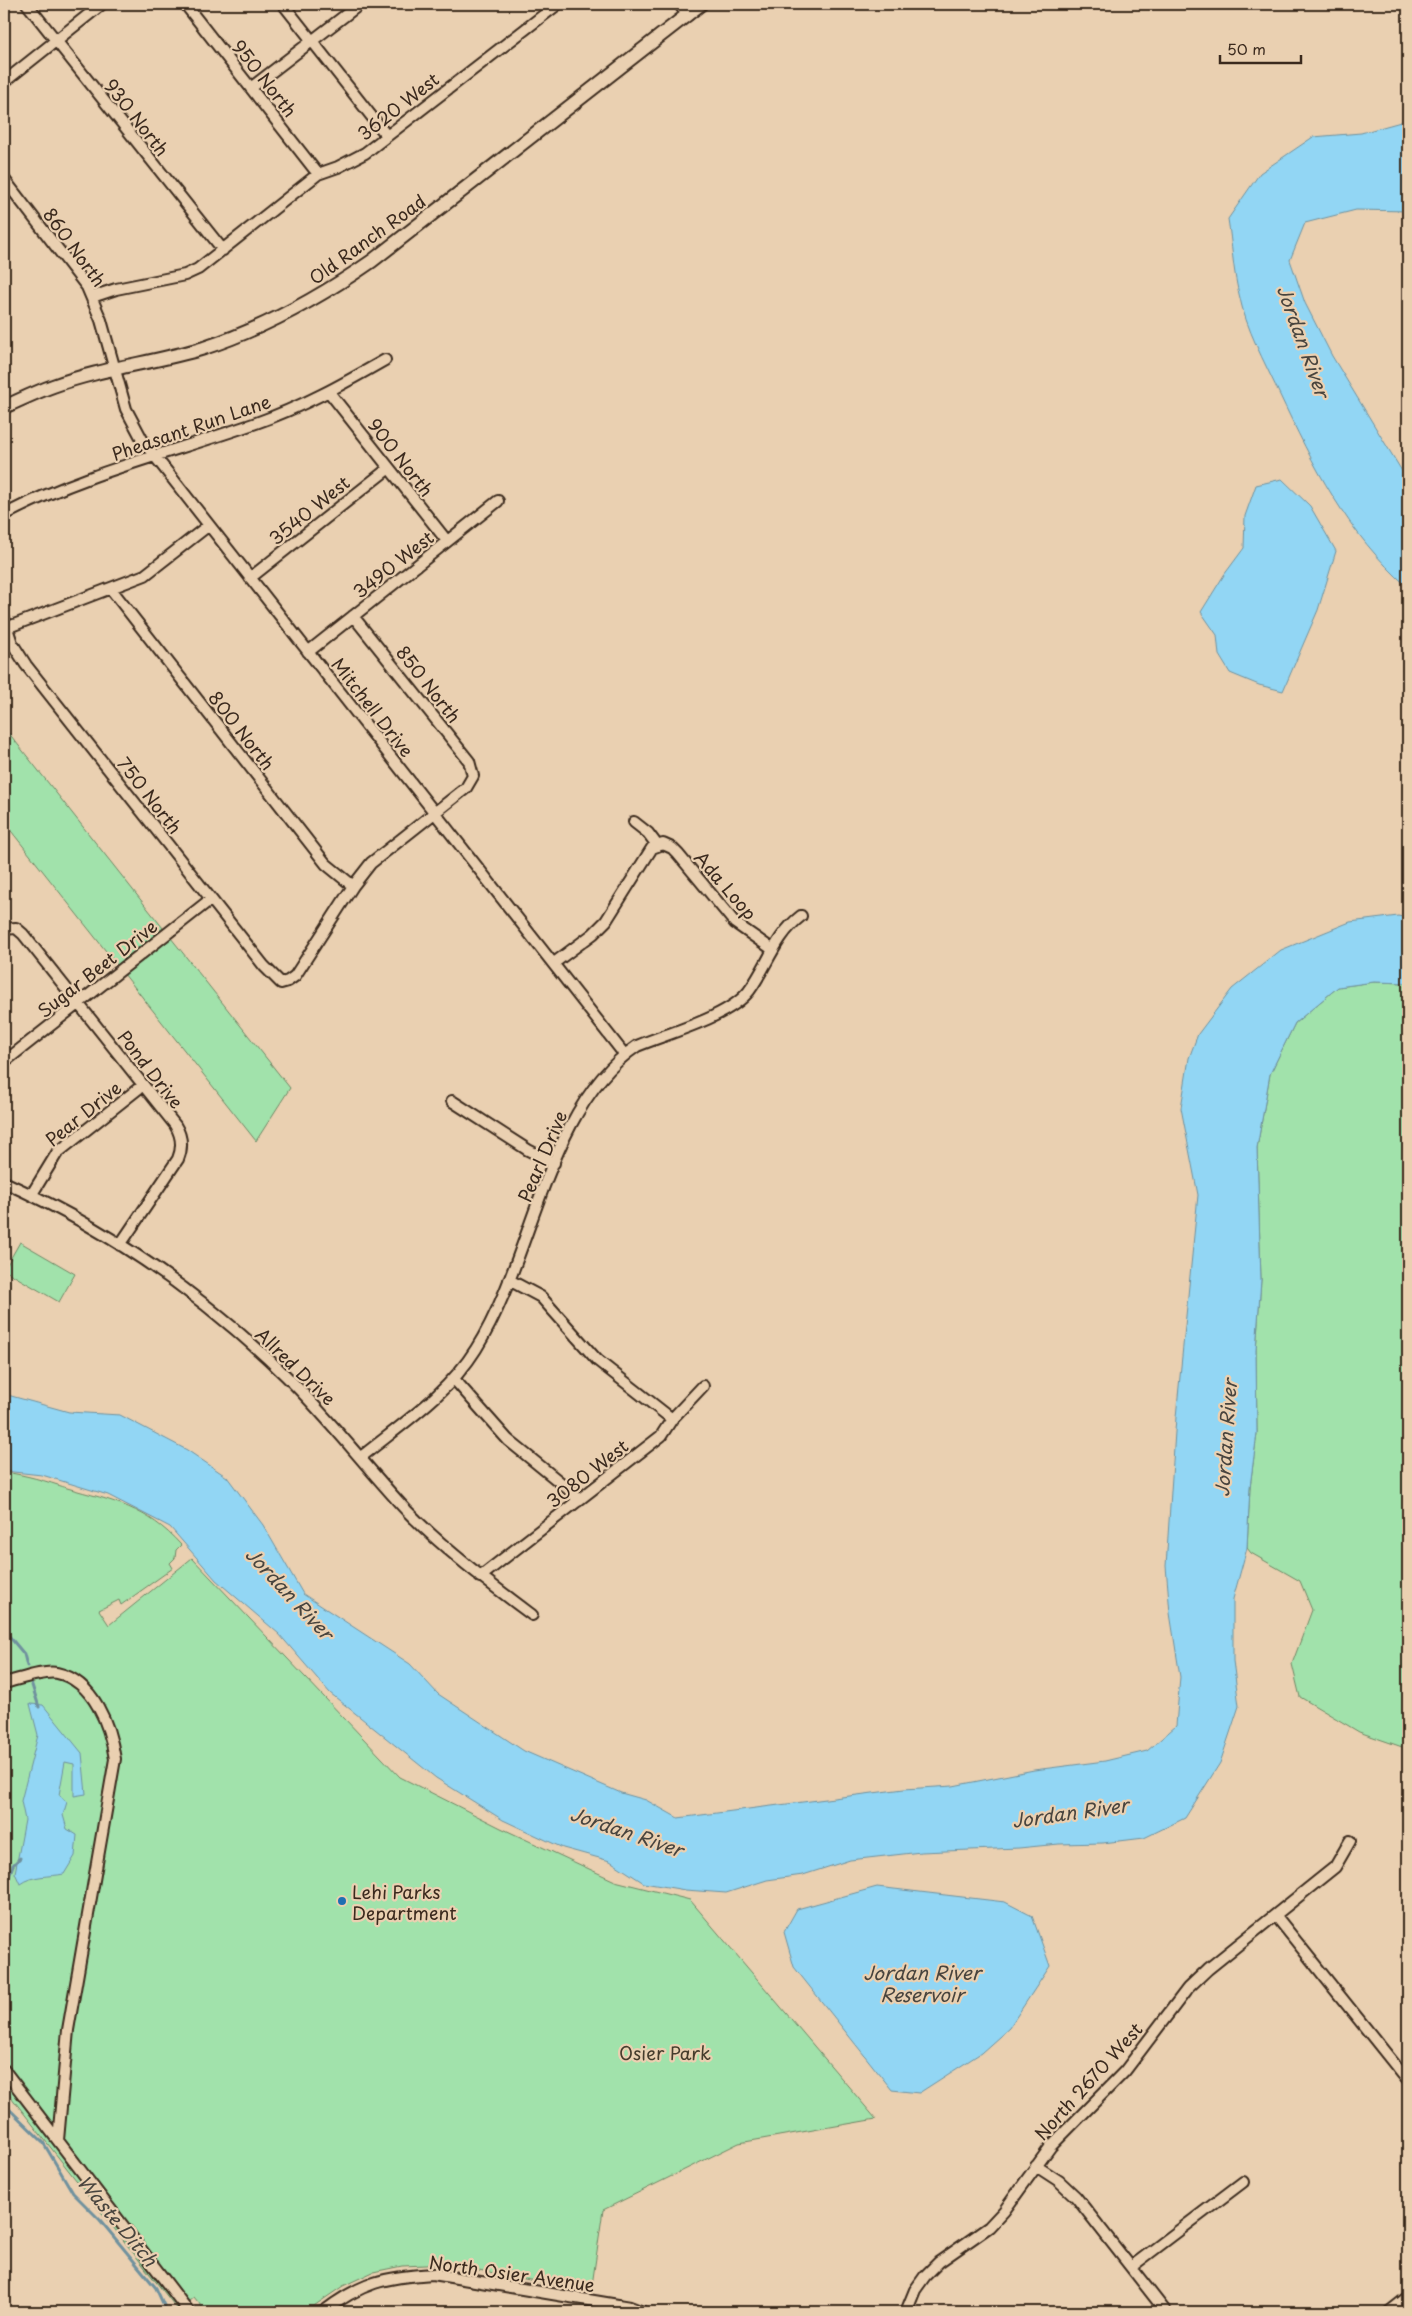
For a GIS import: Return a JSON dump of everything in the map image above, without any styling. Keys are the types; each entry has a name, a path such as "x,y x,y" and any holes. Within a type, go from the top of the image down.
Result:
{"street":[{"name":"930 North","path":"27,4 223,250"},
{"path":"4,82 102,4"},
{"name":"950 North","path":"185,4 252,87 318,174"},
{"path":"283,4 386,136"},
{"path":"252,87 360,4"},
{"name":"3620 West","path":"92,296 116,289 185,275 204,265 271,209 318,174 338,168 365,153 558,4"},
{"path":"679,4 688,14"},
{"name":"Old Ranch Road","path":"4,407 53,386 115,369 149,363 235,337 284,315 328,292 372,261 701,4"},
{"name":"860 North","path":"4,178 74,268 92,296 115,369"},
{"name":"Pheasant Run Lane","path":"4,515 60,489 109,473 153,455 256,423 329,392 385,360"},
{"name":"Mitchell Drive","path":"115,369 126,410 153,455 624,1054"},
{"name":"900 North","path":"329,392 448,542"},
{"name":"3540 West","path":"250,578 389,468"},
{"name":"3490 West","path":"308,652 498,501"},
{"path":"5,624 111,589 146,575 209,525"},
{"name":"800 North","path":"111,589 326,864 353,886"},
{"name":"850 North","path":"354,616 469,761 473,776 470,784 435,812"},
{"name":"750 North","path":"5,624 15,648 26,665 264,966 281,983 295,976 353,886"},
{"path":"353,886 371,863 435,812"},
{"name":"Ada Loop","path":"634,822 648,833 657,845 663,844 672,848 735,924 772,949"},
{"path":"554,963 606,921 649,852 657,845"},
{"name":"Sugar Beet Drive","path":"4,1062 211,899"},
{"name":"Pearl Drive","path":"361,1457 454,1379 486,1333 509,1280 554,1163 591,1090 602,1076 624,1054 637,1046 734,1006 750,991 772,949 784,932 801,916"},
{"name":"Pond Drive","path":"8,928 23,934 178,1130 182,1148 178,1159 120,1245"},
{"name":"Pear Drive","path":"32,1194 57,1153 143,1085"},
{"path":"452,1101 528,1150 554,1163"},
{"name":"Allred Drive","path":"4,1182 32,1194 78,1219 120,1245 189,1293 255,1348 308,1398 418,1522 480,1577 532,1615"},
{"path":"509,1280 536,1294 546,1302 590,1352 672,1419"},
{"path":"454,1379 508,1440 572,1492 578,1501"},
{"name":"3080 West","path":"480,1577 661,1436 672,1419 704,1386"},
{"path":"4,1683 56,1672 68,1677 92,1697 101,1711 113,1744 115,1759 68,2030 58,2140"},
{"name":"North 2670 West","path":"906,2312 915,2290 925,2276 939,2262 989,2227 1004,2211 1051,2146 1125,2071 1188,1988 1208,1969 1335,1867 1350,1841"},
{"path":"1276,1916 1408,2081"},
{"path":"4,2070 189,2312"},
{"path":"1036,2166 1060,2182 1076,2197 1166,2312"},
{"path":"1131,2267 1243,2182"},
{"name":"North Osier Avenue","path":"323,2312 348,2294 376,2282 405,2276 433,2274 630,2307 643,2312"},
{"path":"1389,2312 1408,2297"}],"green space":[{"path":"4,727 163,928 117,965 4,822"},
{"path":"171,938 290,1088 256,1141 124,974"},
{"path":"1374,982 1408,983 1408,1749 1359,1732 1300,1697 1292,1664 1312,1610 1300,1581 1251,1553 1247,1548 1250,1487 1257,1433 1256,1350 1261,1280 1257,1148 1270,1074 1295,1023 1338,987"},
{"path":"20,1242 75,1274 59,1302 4,1270"},
{"name":"Osier Park","path":"4,1472 44,1481 128,1507 155,1522 181,1545 176,1550 175,1558 170,1563 173,1568 121,1605 119,1600 99,1610 109,1625 192,1558 400,1777 501,1828 615,1881 690,1900 876,2119 739,2143 603,2210 591,2292 448,2264 402,2266 373,2272 343,2286 305,2312 206,2312 194,2297 178,2310 4,2088"}],"water":[{"name":"Jordan River","path":"1408,120 1408,211 1356,210 1305,223 1290,260 1305,303 1332,356 1408,481 1408,587 1386,566 1349,521 1333,497 1292,420 1246,320 1237,285 1228,219 1260,173 1313,137 1361,133"},
{"path":"1282,479 1310,506 1336,551 1318,610 1283,691 1259,685 1230,673 1219,655 1217,635 1201,612 1224,575 1244,548 1245,516 1256,485"},
{"name":"Jordan River","path":"1398,916 1408,918 1408,983 1374,982 1338,987 1295,1023 1270,1074 1257,1148 1261,1280 1256,1350 1257,1433 1250,1487 1247,1548 1233,1599 1233,1661 1239,1706 1220,1763 1185,1818 1144,1838 1103,1843 921,1852 850,1860 803,1875 767,1880 726,1893 685,1890 644,1883 610,1861 563,1848 503,1820 436,1778 330,1693 279,1634 216,1580 170,1527 108,1495 42,1475 4,1471 4,1394 69,1412 120,1415 187,1450 227,1477 263,1525 303,1594 410,1664 438,1694 524,1751 621,1793 646,1800 678,1818 904,1789 953,1786 1034,1770 1105,1761 1147,1751 1176,1726 1180,1677 1170,1613 1166,1566 1176,1417 1198,1195 1181,1108 1189,1058 1198,1034 1232,989 1281,950 1350,922"},
{"path":"30,1704 43,1705 82,1753 86,1794 74,1796 74,1764 65,1762 59,1795 67,1802 63,1815 67,1829 77,1835 75,1856 64,1874 35,1878 20,1884 15,1873 25,1820 21,1801 38,1735"},
{"name":"Jordan River Reservoir","path":"877,1887 1005,1902 1032,1916 1050,1966 1009,2028 981,2053 919,2093 892,2090 794,1967 784,1932 797,1909"}],"waterway":[{"name":"Waste Ditch","path":"4,1630 24,1654 27,1666"},
{"name":"Waste Ditch","path":"31,1682 39,1707"},
{"name":"Waste Ditch","path":"4,1890 13,1865 20,1858"},
{"name":"Waste Ditch","path":"4,2104 43,2142 73,2193 100,2220 156,2288 167,2312"}],"place":[{"name":"Lehi Parks Department","path":"342,1901"}]}
